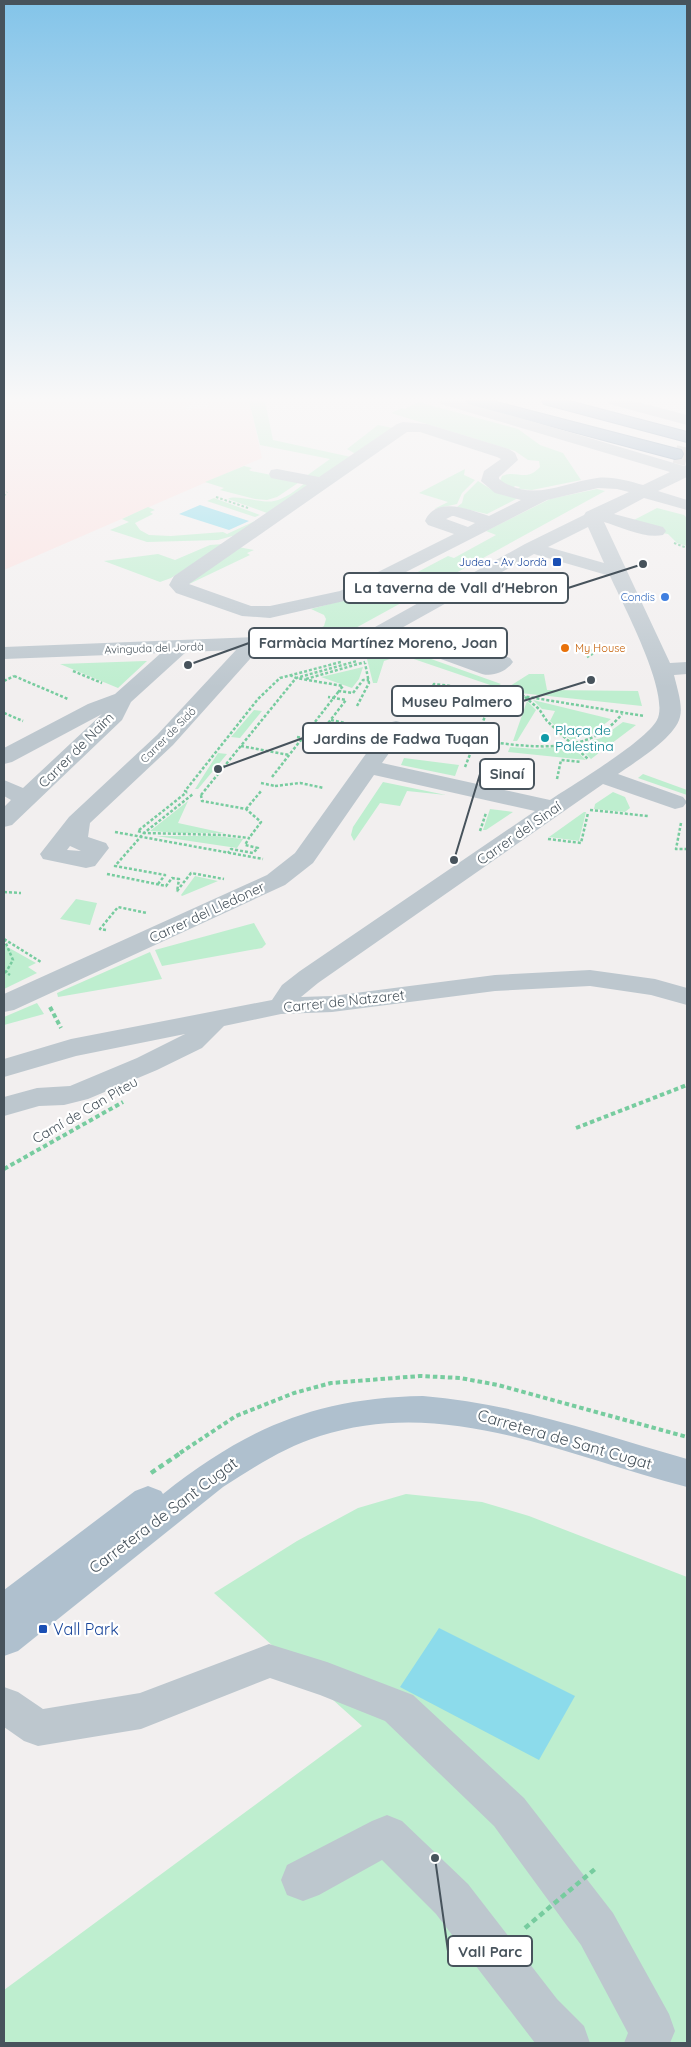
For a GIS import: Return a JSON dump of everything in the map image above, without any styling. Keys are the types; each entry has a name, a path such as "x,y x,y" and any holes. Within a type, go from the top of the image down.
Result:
{"main road":[{"name":"Carretera de Sant Cugat","path":"4,1612 221,1445 278,1416 308,1406 342,1398 412,1390 467,1396 687,1455"},
{"name":"Carretera de Sant Cugat","path":"4,1640 238,1456 266,1442 325,1420 386,1409 418,1408 474,1413 501,1419 687,1473"}],"street":[{"path":"302,497 181,580 179,582 180,587 249,612 270,612 346,595 539,497"},
{"path":"529,497 535,498"},
{"name":"Avinguda del Jordà","path":"4,653 356,640 382,631 532,548 632,497"},
{"path":"660,497 687,505"},
{"path":"469,533 434,520 446,512 452,511 490,522"},
{"path":"595,515 657,531"},
{"path":"595,515 663,670 687,668"},
{"path":"532,548 619,573"},
{"path":"382,631 420,645"},
{"name":"Carrer de Sidó","path":"78,822 166,739 253,644"},
{"name":"Carrer de Naïm","path":"4,757 96,709 116,692 180,647"},
{"name":"Carrer del Sinaí","path":"281,1006 292,991 309,977 554,808 594,767 658,734 669,718 669,703 663,670"},
{"name":"Carrer de Naïm","path":"4,820 114,715 116,692"},
{"name":"Carrer del Lledoner","path":"4,1004 276,880 304,858 396,728"},
{"path":"368,767 554,808"},
{"path":"594,767 678,812"},
{"name":"Carrer de Naïm","path":"4,787 26,798"},
{"name":"Carrer de Natzaret","path":"4,1068 71,1048 214,1021 281,1006 332,1004 495,983 559,978 590,978 655,987 687,997"},
{"path":"4,1107 37,1097 78,1093 147,1064 192,1042 214,1021"},
{"path":"4,1705 38,1728 141,1711 269,1661 327,1680 399,1708 509,1812 597,1929 652,2031 647,2043"},
{"path":"303,1880 387,1835 452,1899 541,2015 567,2043"}],"path":[{"path":"216,497 249,508"},
{"path":"578,646 596,652 586,658"},
{"path":"201,795 184,791 258,699 280,678 355,657"},
{"path":"228,853 231,849 253,853 258,848 244,845 261,822 246,809 202,801 201,795 296,678 359,660"},
{"path":"305,680 365,662 369,683 357,706"},
{"path":"68,669 116,692"},
{"path":"272,777 343,686 305,680 289,675"},
{"path":"14,676 76,702"},
{"path":"4,677 8,679"},
{"path":"339,691 353,693 363,680 369,680"},
{"path":"421,713 434,684 478,689"},
{"path":"487,690 622,714 644,716"},
{"path":"466,764 495,691"},
{"path":"525,696 594,767"},
{"path":"297,737 315,740 346,700 328,697"},
{"path":"476,740 526,745 571,744 601,732 614,724 622,714"},
{"path":"331,720 345,723"},
{"path":"301,740 321,743 338,721"},
{"path":"241,746 289,755"},
{"path":"566,780 556,778 561,760 594,767"},
{"path":"261,783 275,786 300,783 332,789"},
{"path":"246,809 262,790"},
{"path":"188,792 138,831 178,835 223,834 249,838"},
{"path":"158,884 165,875 115,866 144,833 193,794"},
{"path":"584,809 650,817"},
{"path":"541,838 581,843 589,810"},
{"path":"678,812 676,849 687,849"},
{"path":"124,834 244,856"},
{"path":"101,873 166,886 172,878 178,880 177,893 191,873 226,880"},
{"path":"4,892 21,893"},
{"path":"106,930 100,929 118,907 147,913"},
{"path":"4,939 41,962"},
{"path":"4,939 13,960 6,972"},
{"path":"49,1004 62,1029"},
{"path":"576,1128 687,1085"},
{"name":"Camí de Can Piteu","path":"4,1169 129,1098"},
{"path":"525,1928 595,1869"}],"shaded area":[{"path":"4,497 173,497 4,570"}],"green space":[{"path":"245,497 278,497 267,500"},
{"path":"285,497 292,497 267,513 228,499 236,498 269,502"},
{"path":"430,497 460,497 457,504 434,509 448,502"},
{"path":"464,497 518,498 487,514 457,507 462,503"},
{"path":"562,497 595,497 352,630 315,631 324,626 326,619 324,615 311,609 356,597 406,573 412,575 448,556 454,558 496,535 486,531 550,499"},
{"path":"214,498 260,515 255,517 207,501"},
{"path":"148,507 155,510 150,512 153,514 135,523 140,530 149,535 171,536 223,532 227,534 259,519 236,535 218,540 147,542 110,530 129,522 122,519"},
{"path":"657,508 684,515 687,518 687,546 677,543 668,534 656,532 632,521"},
{"path":"224,544 171,578 160,582 104,561 158,554 175,560 210,545"},
{"path":"238,547 254,550 247,553 250,555 187,585"},
{"path":"392,645 501,684 496,687 402,655 384,661 377,683 373,683 367,659"},
{"path":"147,661 118,688 60,664"},
{"path":"363,667 359,679 352,688 321,677"},
{"path":"529,674 544,674 547,690 638,691 642,706 502,691"},
{"path":"533,700 611,719 592,734 571,740 550,721 555,711 542,709"},
{"path":"527,701 536,710 517,741 513,741"},
{"path":"254,710 262,711 240,738 231,737"},
{"path":"623,722 636,725 591,759 577,745 601,738"},
{"path":"571,746 586,760 508,752 510,747 536,749"},
{"path":"218,753 227,754 198,789 195,789"},
{"path":"404,758 459,765 455,776 401,765"},
{"path":"643,774 687,790 687,795 638,778"},
{"path":"383,782 446,795 407,791 400,806 380,803 354,841 351,835 353,827"},
{"path":"613,792 625,797 630,808 625,812 594,809 595,804"},
{"path":"188,801 178,823 224,833 150,831"},
{"path":"490,809 513,812 486,830 483,830"},
{"path":"586,812 579,841 549,837"},
{"path":"156,836 216,836 243,839 237,848"},
{"path":"195,876 218,881 182,896 181,895"},
{"path":"76,899 97,903 90,925 60,919"},
{"path":"254,923 266,944 262,948 162,966 155,950"},
{"path":"4,945 36,963 28,967 37,973 4,989"},
{"path":"150,952 162,979 58,997 57,993"},
{"path":"37,1003 44,1014 4,1025 4,1017"},
{"path":"406,1494 482,1502 529,1516 687,1577 687,2043 4,2043 4,1990 362,1726 214,1593 297,1541 358,1508"}],"water":[{"path":"200,505 249,521 229,530 179,514"},
{"path":"439,1628 575,1696 539,1760 400,1687"}],"place":[{"name":"Judea - Av Jordà","path":"557,562"},
{"name":"La taverna de Vall d'Hebron","path":"643,564"},
{"name":"Condis","path":"665,597"},
{"name":"My House","path":"565,648"},
{"name":"Farmàcia Martínez Moreno, Joan","path":"188,665"},
{"name":"Museu Palmero","path":"591,680"},
{"name":"Plaça de Palestina","path":"545,738"},
{"name":"Jardins de Fadwa Tuqan","path":"218,769"},
{"name":"Sinaí","path":"454,860"},
{"name":"Vall Park","path":"43,1629"},
{"name":"Vall Parc","path":"435,1858"}]}
